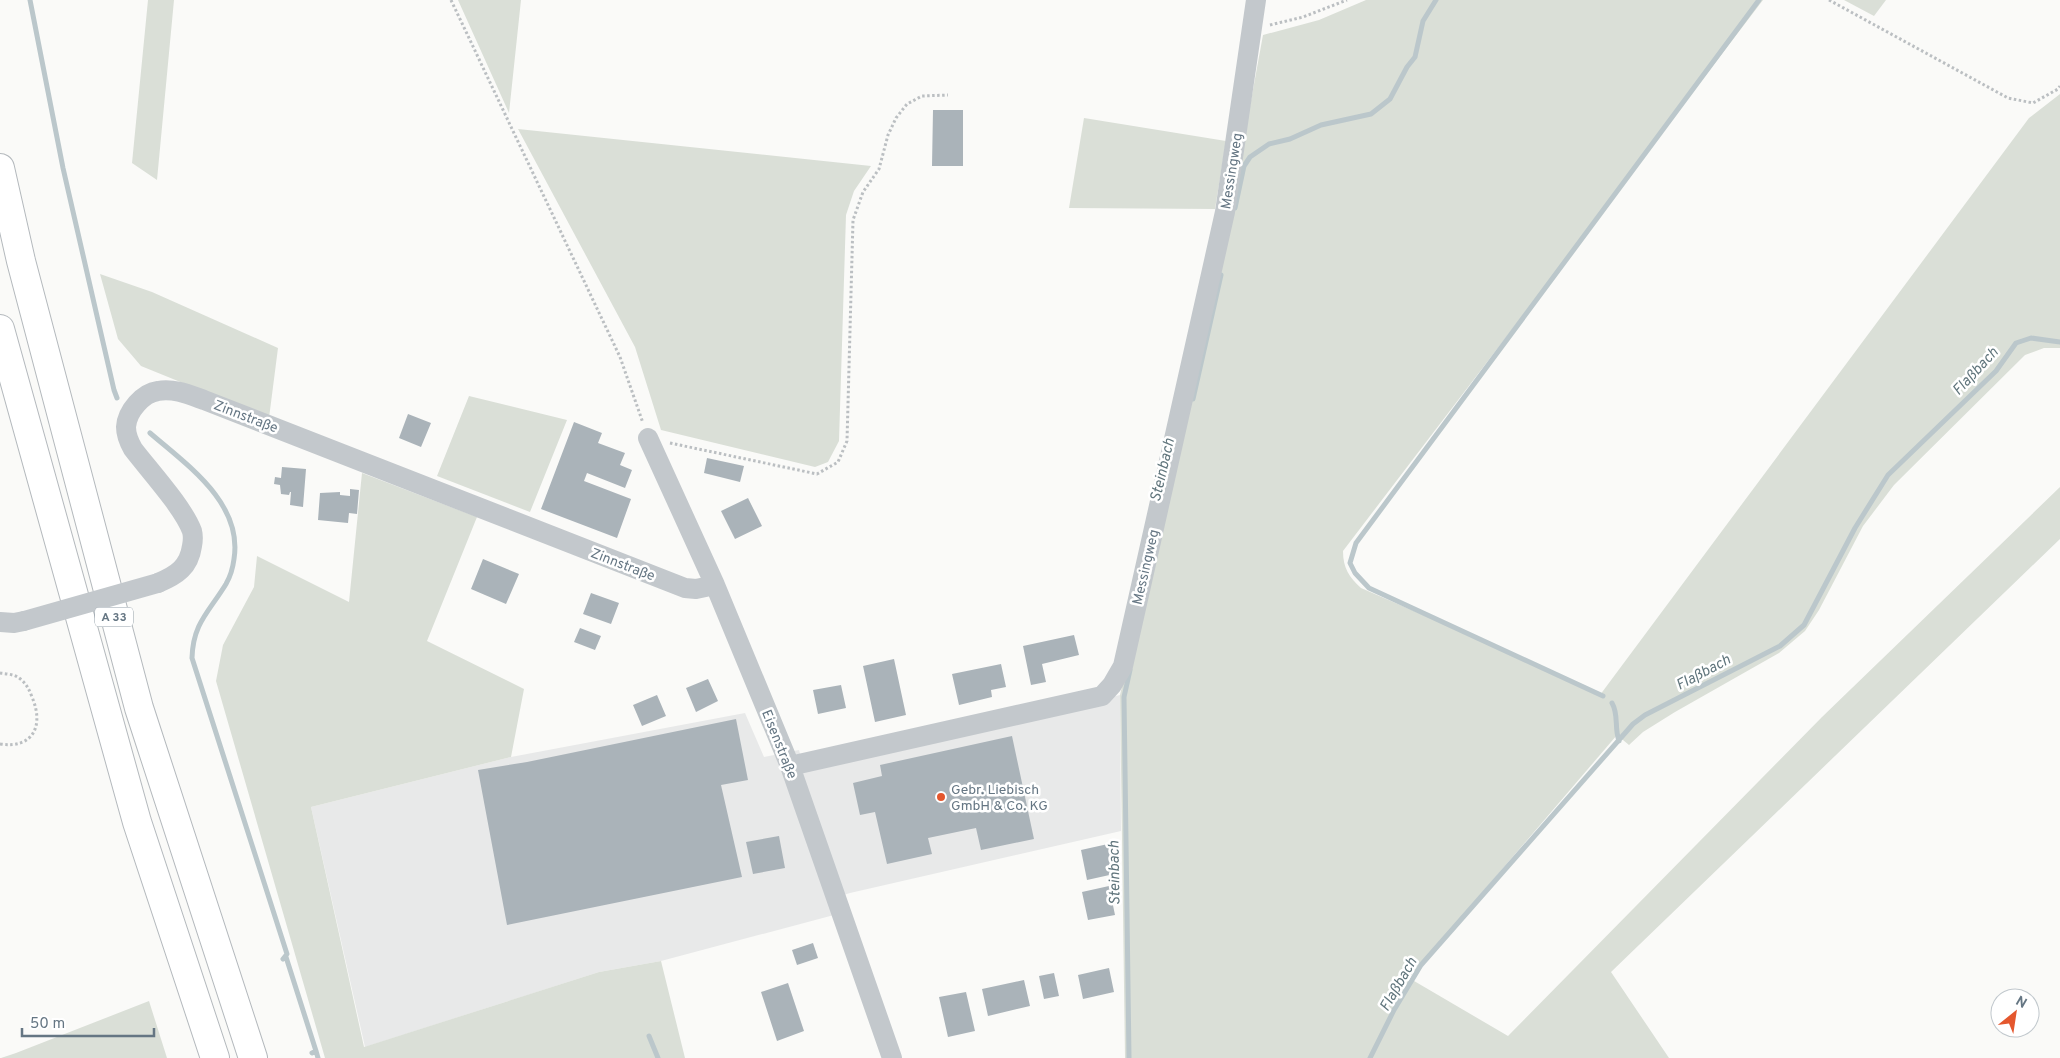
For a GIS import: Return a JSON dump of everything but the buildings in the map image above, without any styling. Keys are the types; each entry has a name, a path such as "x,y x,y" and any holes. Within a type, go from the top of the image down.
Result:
{"highway":[{"name":"A 33","path":"0,168 21,261 139,708 253,1058"},
{"name":"A 33","path":"0,329 137,822 215,1058"}],"street":[{"name":"Messingweg","path":"790,766 1102,696 1112,685 1123,666 1225,212 1256,0"},
{"name":"Zinnstraße","path":"0,622 24,622 158,583 173,577 183,569 188,562 193,540 192,531 180,510 133,449 127,438 126,425 131,412 142,398 157,391 172,390 204,400 685,588 696,589 715,585"},
{"name":"Eisenstraße","path":"648,438 715,585 790,766 892,1058"}],"path":[{"path":"451,0 620,357 648,438 818,474 838,462 847,441 853,220 863,192 879,170 888,135 896,118 907,104 922,96 948,95"},
{"path":"1252,29 1302,17 1347,0"},
{"path":"1829,0 2008,98 2033,103 2060,86"},
{"path":"0,673 16,676 25,682 38,710 38,725 31,736 21,743 0,744"}],"shaded area":[{"path":"148,0 174,0 157,180 132,163"},
{"path":"458,0 521,0 509,113"},
{"path":"1366,0 1763,0 1343,551 1344,562 1348,572 1361,588 1586,686 1600,695 2029,118 2060,94 2060,348 2044,348 2025,355 1894,485 1863,526 1819,610 1805,631 1779,653 1675,712 1643,732 1629,745 1617,735 1409,978 1508,1036 1822,717 2060,487 2060,539 1611,972 1669,1058 1125,1058 1120,695 1226,237 1263,35 1319,20"},
{"path":"1844,0 1886,0 1874,16"},
{"path":"1084,118 1226,141 1215,209 1069,208"},
{"path":"518,129 871,166 854,191 846,215 839,441 828,462 815,467 661,430 635,347"},
{"path":"100,274 152,292 278,348 269,418 141,366 118,339"},
{"path":"469,396 567,420 530,512 437,476"},
{"path":"362,473 477,517 427,641 524,689 511,757 311,807 364,1047 599,972 661,961 685,1058 325,1058 216,681 223,645 254,587 257,556 349,602"},
{"path":"1120,695 1121,831 850,893 827,900 834,915 661,961 599,972 365,1047 311,807 511,757 745,713 764,757 799,750 805,772"},
{"path":"149,1001 167,1058 1,1058 16,1053"}],"waterway":[{"path":"30,0 63,168 117,398"},
{"name":"Steinbach","path":"1235,208 1244,166 1250,157 1269,144 1290,139 1321,125 1371,114 1390,99 1407,67 1415,57 1423,21 1436,0"},
{"path":"1603,696 1369,588 1355,573 1350,563 1356,543 1759,0"},
{"name":"Steinbach","path":"1193,399 1221,275"},
{"name":"Flaßbach","path":"1370,1058 1394,1010 1421,965 1633,724 1645,715 1780,646 1804,625 1855,528 1888,475 1996,371 2016,343 2031,338 2060,342"},
{"path":"150,433 180,458 209,487 221,503 230,520 234,539 232,569 226,584 203,618 195,636 192,658 287,954 283,959"},
{"name":"Steinbach","path":"1129,1058 1124,697 1130,670"},
{"path":"1612,703 1619,741"},
{"path":"286,957 316,1051 312,1053"},
{"path":"649,1036 658,1058"},
{"path":"316,1051 318,1058"}],"place":[{"name":"Gebr. Liebisch GmbH & Co. KG","path":"941,797"}]}
